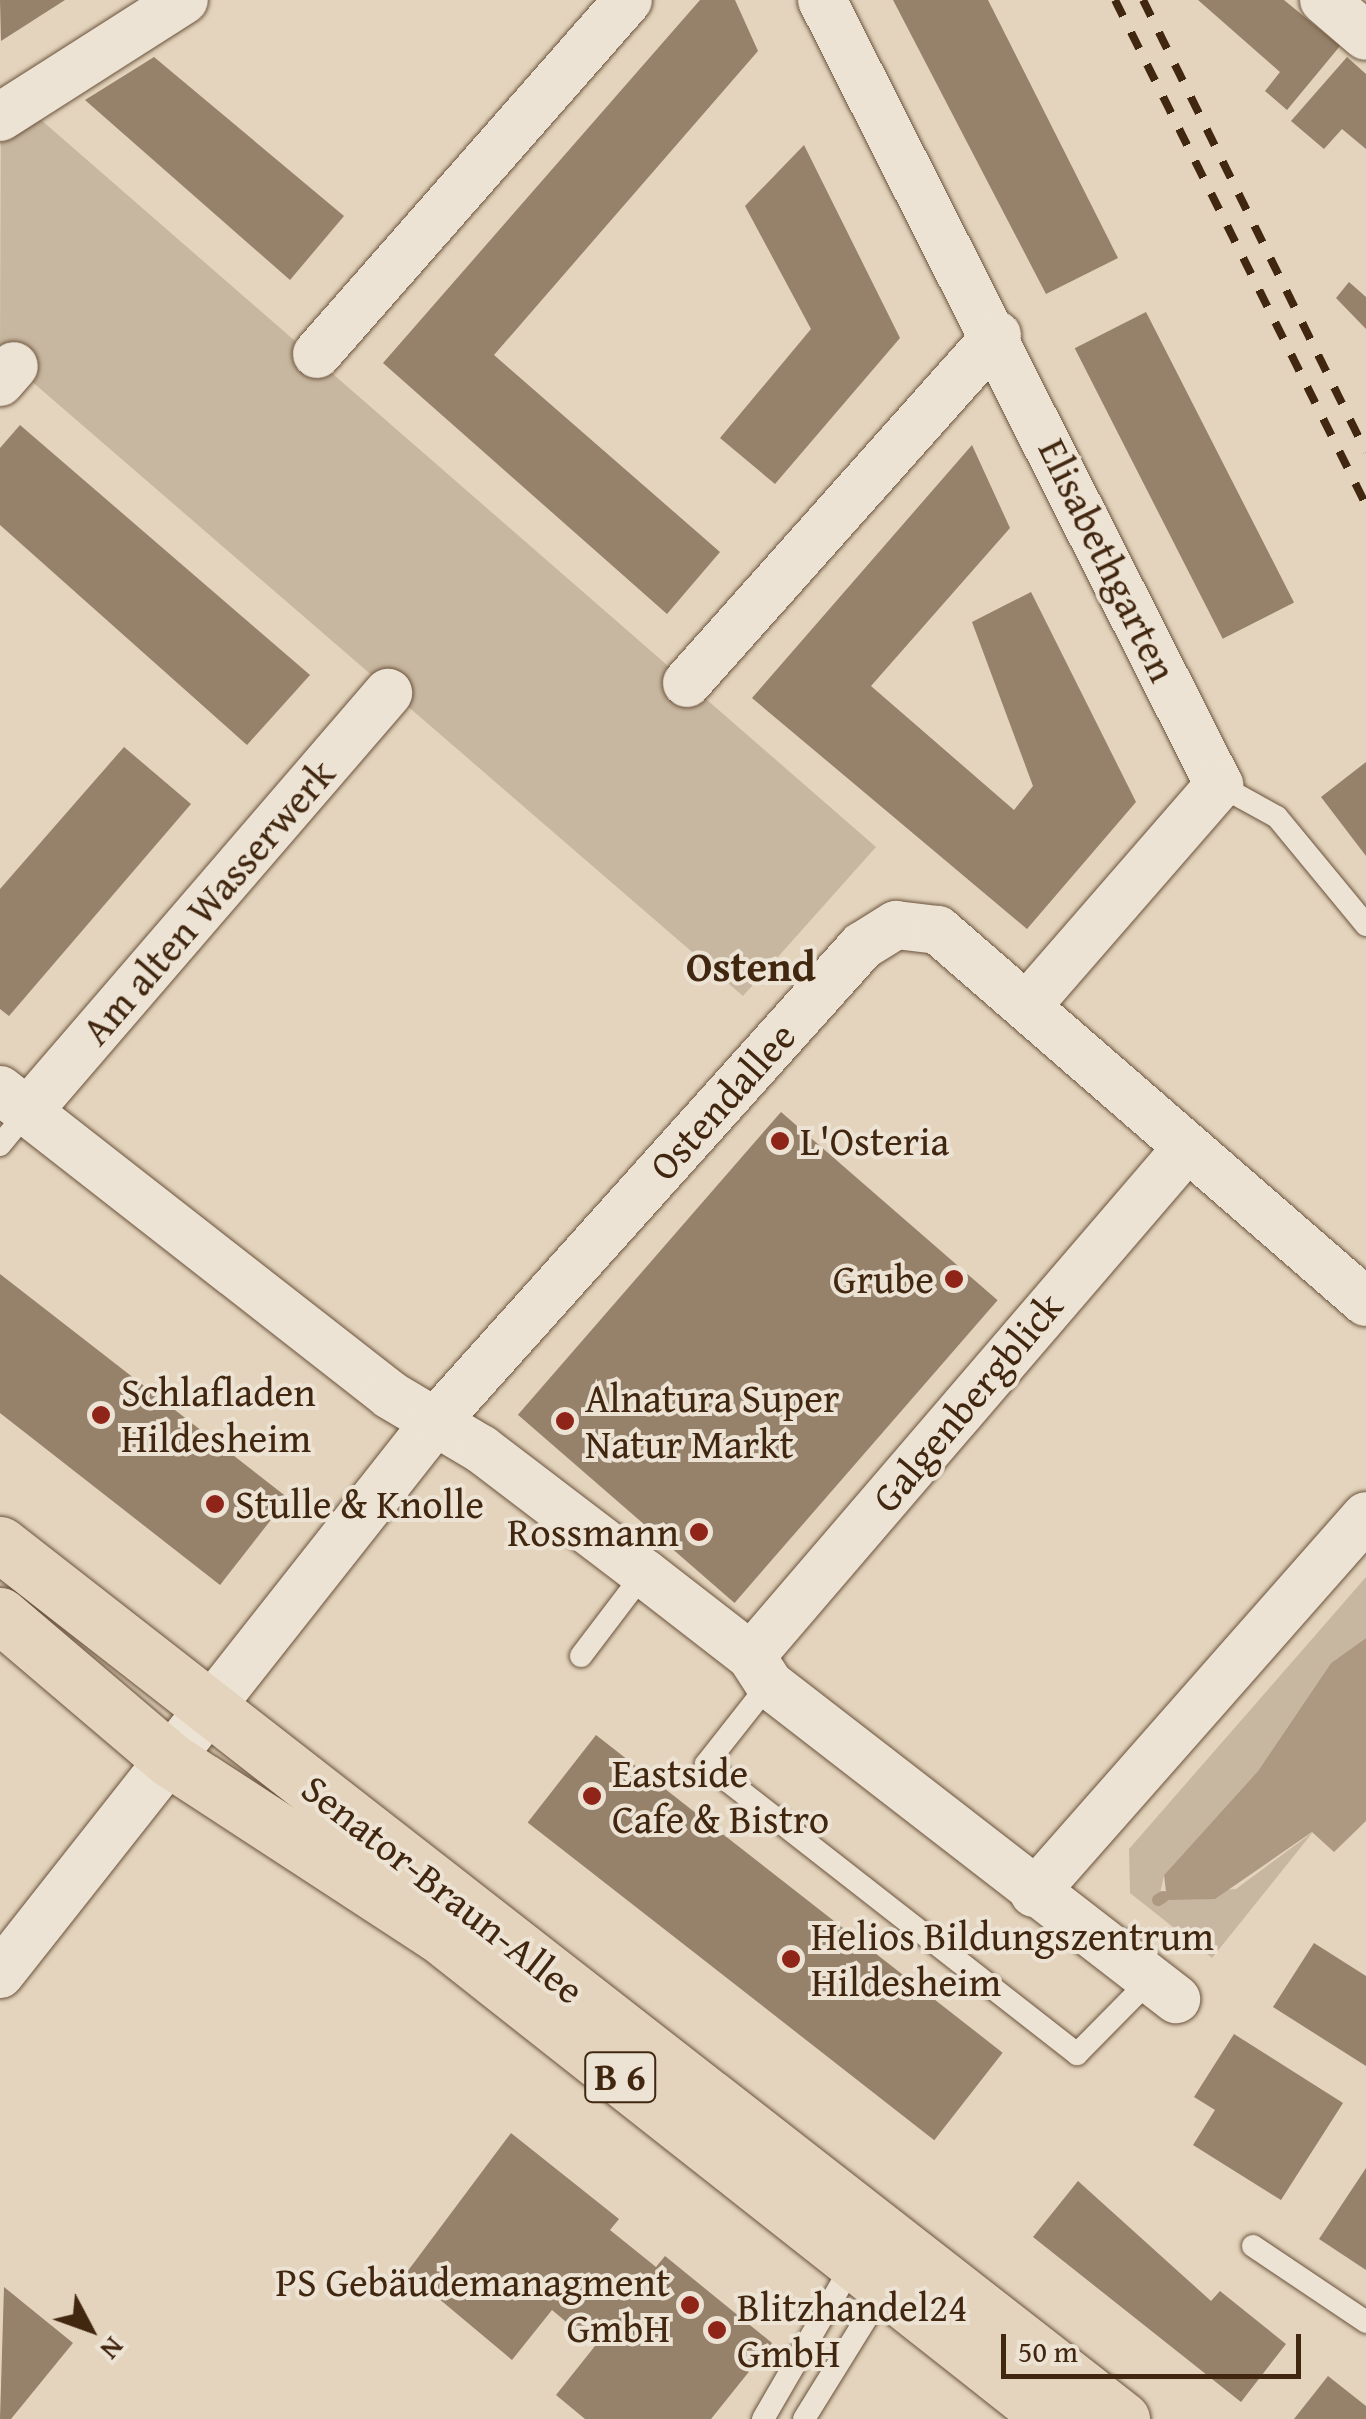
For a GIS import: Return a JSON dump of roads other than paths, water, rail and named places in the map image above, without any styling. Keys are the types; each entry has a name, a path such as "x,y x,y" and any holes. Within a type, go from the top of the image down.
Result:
{"main road":[{"name":"Senator-Braun-Allee","path":"0,1544 1122,2419"},
{"name":"Senator-Braun-Allee","path":"0,1615 169,1759 439,1935 1053,2419"}],"street":[{"path":"11,110 184,0"},
{"path":"317,354 628,0"},
{"name":"Elisabethgarten","path":"822,0 997,335 1218,785"},
{"path":"1324,0 1366,36"},
{"path":"686,683 997,335"},
{"name":"Am alten Wasserwerk","path":"388,694 9,1115 390,1395 436,1421"},
{"path":"1028,1005 1218,785"},
{"name":"Ostendallee","path":"0,1974 436,1421 862,946 896,925 938,930 1366,1302"},
{"name":"Galgenbergblick","path":"760,1670 1186,1149"},
{"path":"436,1421 644,1573 1034,1892 1163,1989"},
{"path":"1034,1892 1366,1516"}],"lane":[{"path":"1218,785 1277,818 1366,925"},
{"path":"580,1656 644,1573"},
{"path":"760,1670 706,1764 1077,2054 1163,1989"},
{"path":"1253,2246 1366,2322"},
{"path":"804,2419 824,2389 871,2274"},
{"path":"762,2419 871,2274"},
{"path":"824,2389 824,2419"}],"waterway":[{"path":"1158,1900 1163,1897"}],"railway":[{"path":"1115,0 1366,505"},
{"path":"1143,0 1366,452"}],"place":[{"name":"L'Osteria","path":"780,1141"},
{"name":"Grube","path":"954,1279"},
{"name":"Schlafladen Hildesheim","path":"101,1415"},
{"name":"Alnatura Super Natur Markt","path":"565,1421"},
{"name":"Stulle & Knolle","path":"215,1504"},
{"name":"Rossmann","path":"699,1532"},
{"name":"Eastside Cafe & Bistro","path":"592,1796"},
{"name":"Helios Bildungszentrum Hildesheim","path":"791,1959"},
{"name":"PS Gebäudemanagment GmbH","path":"690,2305"},
{"name":"Blitzhandel24 GmbH","path":"717,2330"}],"district":[{"name":"Ostend","path":"751,966"}]}
